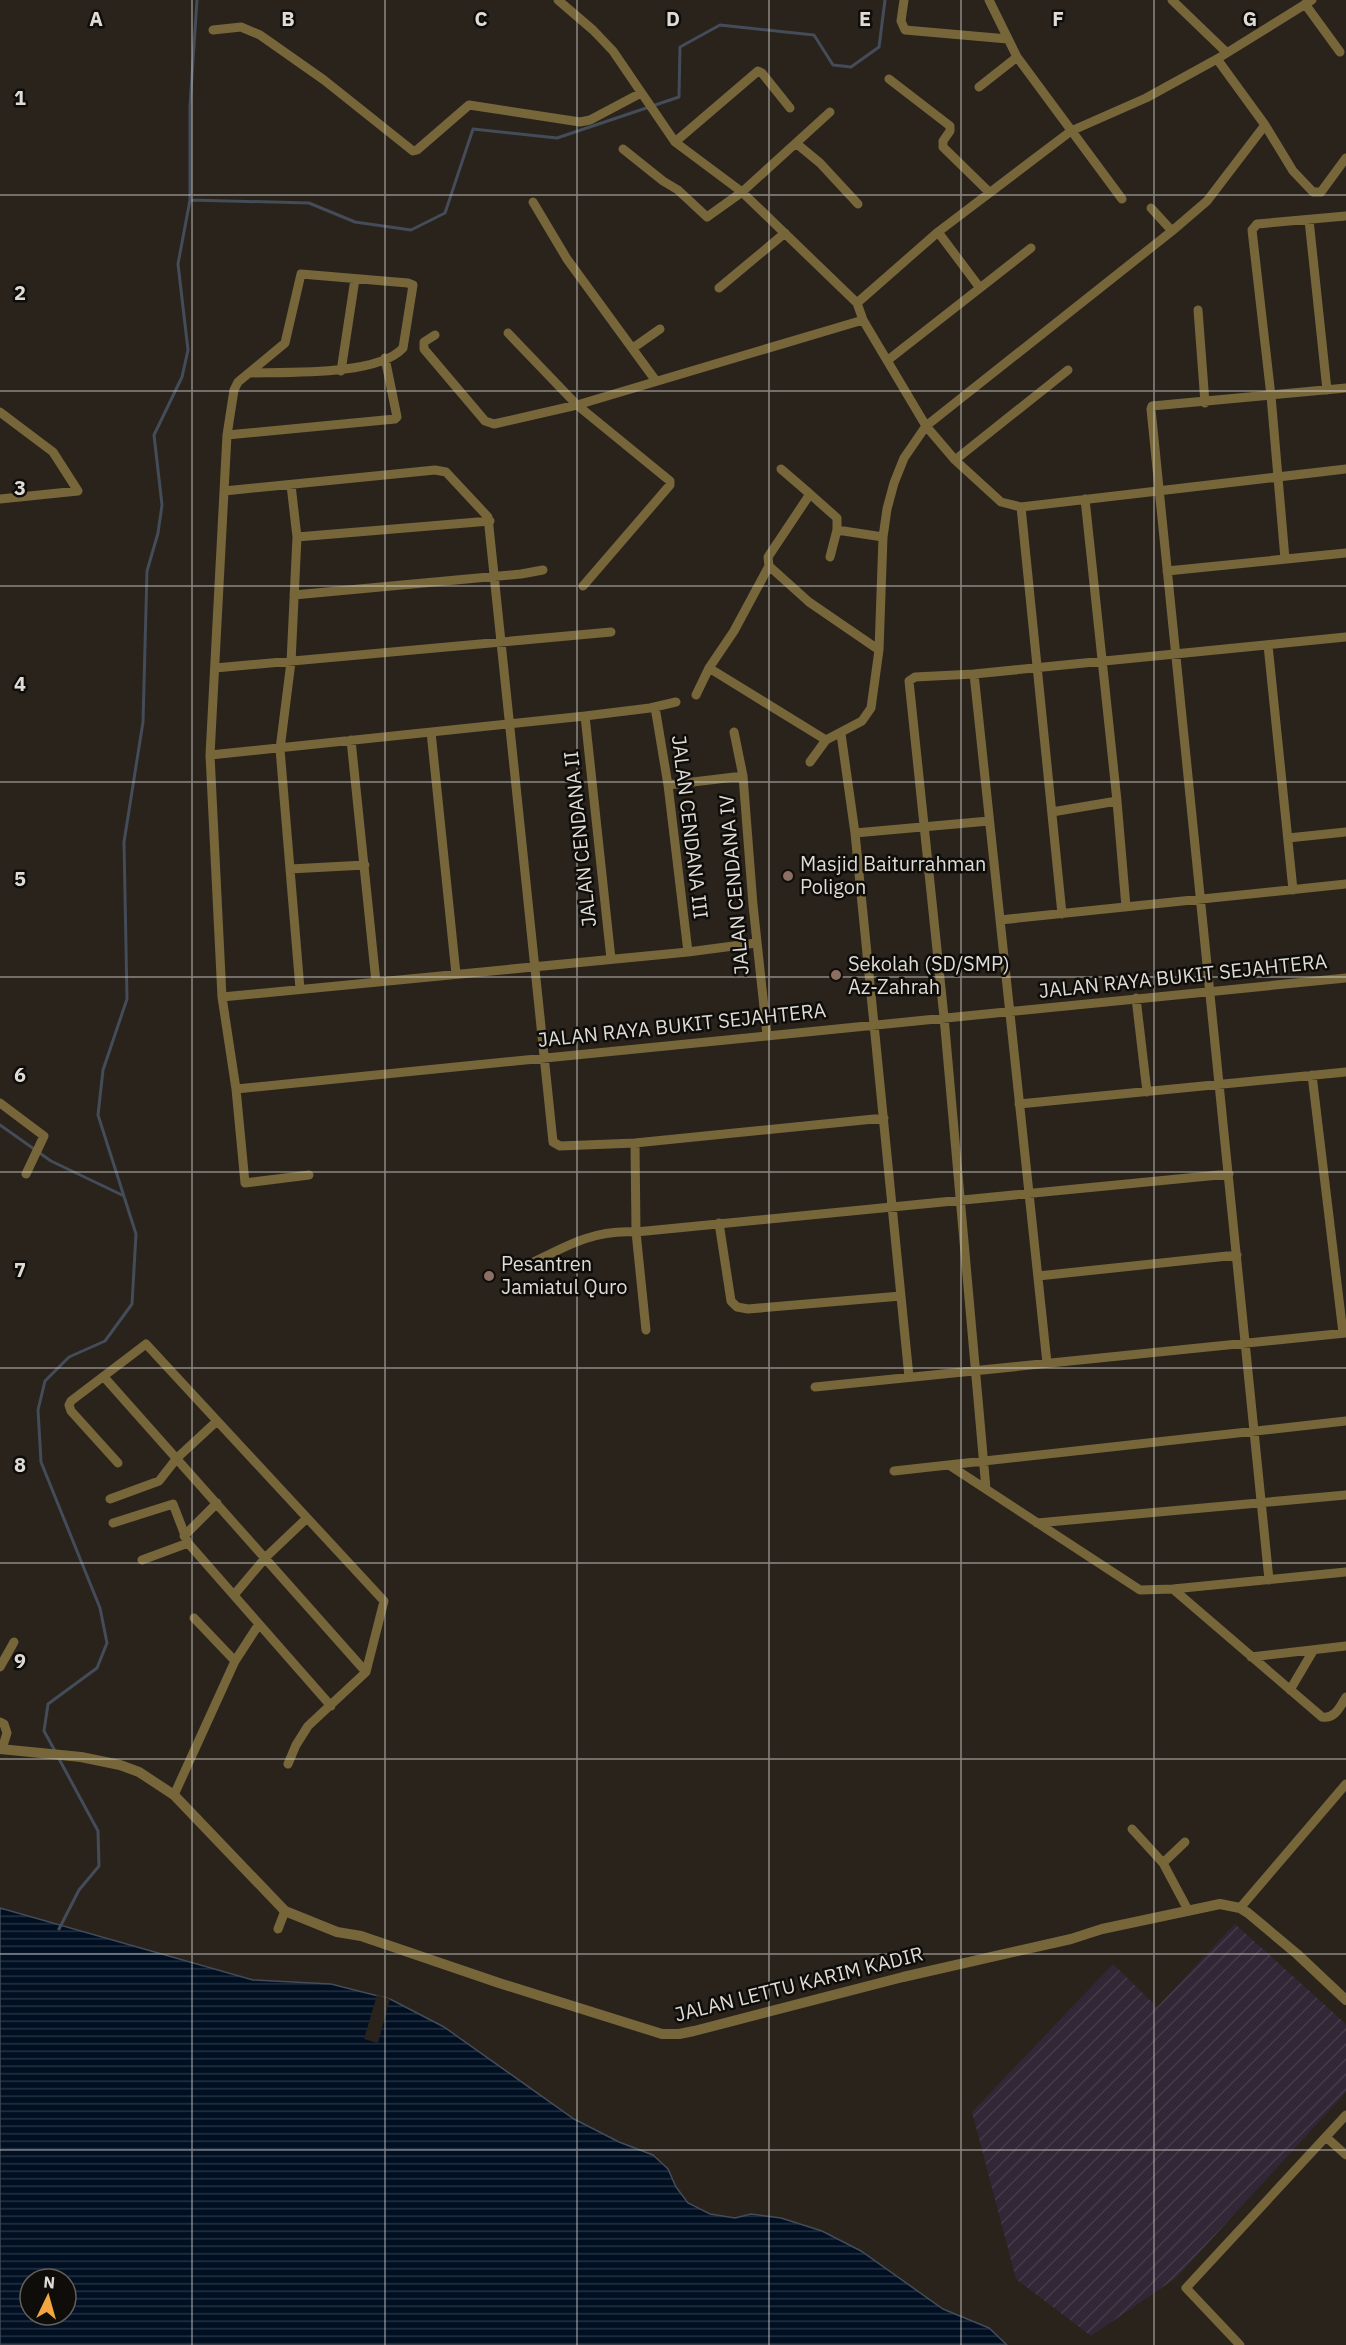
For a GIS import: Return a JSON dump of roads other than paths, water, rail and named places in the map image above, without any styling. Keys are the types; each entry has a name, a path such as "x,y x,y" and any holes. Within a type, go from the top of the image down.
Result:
{"street":[{"path":"558,0 613,51 675,142 742,192 857,303 862,320 926,426 956,460 1001,502 1021,507 1346,469"},
{"path":"904,0 901,21 905,30 1008,39"},
{"path":"989,0 1017,57 1122,199"},
{"path":"1172,0 1226,52"},
{"path":"857,303 938,232 1071,131 1146,98 1217,59 1308,2 1340,52"},
{"path":"213,30 241,27 260,34 324,80 413,151 469,105 580,122 590,120 644,96"},
{"path":"979,87 1017,57"},
{"path":"1217,59 1266,125 1293,171 1315,193 1321,192 1346,158"},
{"path":"675,142 758,71 790,108"},
{"path":"889,79 950,126 951,130 943,141 943,147 989,192"},
{"path":"623,149 663,182 678,190 706,217 742,192 830,112"},
{"path":"810,762 826,740 862,721 871,708 879,650 883,537 887,509 904,458 926,426 1207,201 1266,125"},
{"path":"797,144 820,163 858,204"},
{"path":"533,201 567,259 656,381"},
{"path":"1151,208 1172,231"},
{"path":"1285,559 1253,227 1257,224 1346,216"},
{"path":"1310,220 1328,390"},
{"path":"938,232 980,288"},
{"path":"719,288 785,233"},
{"path":"888,360 1031,248"},
{"path":"249,373 341,371 385,358 403,348 413,285 301,274 285,343 238,382 234,390 227,435 210,755 222,998 236,1089 245,1183 309,1175"},
{"path":"341,371 355,279"},
{"path":"1198,310 1205,403"},
{"path":"435,335 424,342 424,349 490,424 577,405 862,320"},
{"path":"633,348 660,329"},
{"path":"508,333 577,405 670,481 670,485 583,586"},
{"path":"227,435 396,419 385,358"},
{"path":"956,460 1068,370"},
{"path":"1269,1580 1151,409 1152,406 1160,404 1205,403 1346,388"},
{"path":"0,412 53,452 78,491 0,499"},
{"path":"781,469 837,518 837,530 830,557"},
{"path":"225,491 442,471 446,472 486,513 490,521 553,1142 560,1146 634,1143 884,1118"},
{"path":"291,485 297,537 291,662 280,748 300,989"},
{"path":"696,695 709,668 734,631 769,566 768,557 810,494"},
{"path":"1085,499 1126,907"},
{"path":"1021,507 1062,914"},
{"path":"297,537 490,521"},
{"path":"837,530 883,537"},
{"path":"1167,571 1346,553"},
{"path":"769,566 809,602 879,650"},
{"path":"294,595 543,570"},
{"path":"215,668 611,632"},
{"path":"986,1490 945,1017 909,681 915,677 974,674 1346,637"},
{"path":"1268,645 1293,890"},
{"path":"709,668 826,740"},
{"path":"974,674 1047,1364"},
{"path":"210,755 585,716 676,702"},
{"name":"JALAN CENDANA III","path":"655,707 668,785 688,952"},
{"name":"JALAN CENDANA II","path":"585,716 611,959"},
{"path":"431,732 456,974"},
{"name":"JALAN CENDANA IV","path":"734,732 743,776 756,943 767,1035"},
{"path":"841,734 855,833 909,1377"},
{"path":"351,740 376,982"},
{"path":"668,785 743,776"},
{"path":"1052,812 1117,801"},
{"path":"855,833 989,821"},
{"path":"1288,838 1346,832"},
{"path":"290,868 364,865"},
{"path":"1000,920 1346,884"},
{"path":"222,998 688,952 756,943"},
{"name":"JALAN RAYA BUKIT SEJAHTERA","path":"236,1089 1346,978"},
{"path":"1136,998 1147,1092"},
{"path":"1020,1104 1346,1071"},
{"path":"815,1387 1345,1333 1342,1289 1312,1075"},
{"path":"0,1103 44,1136 26,1174"},
{"path":"634,1143 636,1232 646,1330"},
{"path":"526,1266 596,1234 618,1231 636,1232 1229,1174"},
{"path":"719,1223 731,1301 737,1307 748,1310 901,1296"},
{"path":"1038,1276 1237,1255"},
{"path":"117,1464 69,1408 71,1401 146,1344 384,1603 366,1672 302,1733 288,1764"},
{"path":"104,1377 366,1672"},
{"path":"110,1499 159,1482 177,1458 217,1421"},
{"path":"894,1471 1346,1421"},
{"path":"949,1465 1135,1588 1149,1591 1346,1572"},
{"path":"1037,1523 1346,1494"},
{"path":"113,1523 171,1503 186,1540 331,1706"},
{"path":"142,1560 186,1540 218,1503"},
{"path":"234,1595 266,1557 307,1518"},
{"path":"1173,1589 1326,1718 1334,1715 1346,1697"},
{"path":"194,1618 235,1661"},
{"path":"174,1795 235,1661 259,1624"},
{"path":"0,1667 14,1642"},
{"path":"1251,1657 1346,1646"},
{"path":"1290,1690 1313,1651"},
{"path":"0,1722 4,1724 7,1733 1,1749"},
{"name":"JALAN LETTU KARIM KADIR","path":"1,1749 81,1757 120,1765 139,1772 174,1795 285,1911 338,1932 361,1936 650,2032 670,2034 694,2031 903,1977 1188,1910 1220,1904 1240,1908"},
{"path":"1344,1789 1240,1908 1297,1954 1346,2000"},
{"path":"1132,1829 1163,1863 1188,1910"},
{"path":"1163,1863 1185,1842"},
{"path":"278,1929 285,1911"},
{"path":"1234,2343 1186,2288 1346,2115"},
{"path":"1326,2137 1346,2155"}],"water":[{"path":"0,1908 253,1980 331,1984 390,1999 444,2027 574,2119 619,2142 653,2155 668,2169 676,2187 688,2203 710,2214 735,2218 751,2214 781,2218 822,2231 861,2251 943,2309 989,2328 1007,2345 0,2345"}],"waterway":[{"path":"55,1751 44,1731 48,1704 97,1668 107,1643 100,1608 41,1462 38,1410 45,1381 69,1357 105,1341 132,1304 136,1234 98,1115 103,1070 127,999 124,842 143,722 147,571 158,533 162,505 154,435 182,377 188,350 178,264 190,200 190,106 197,0"},
{"path":"190,200 309,203 355,222 411,230 445,213 473,129 557,138 679,97 680,47 720,25 814,35 833,65 851,67 879,47 885,0"},
{"path":"0,1125 51,1161 122,1195"},
{"path":"58,1757 98,1831 99,1866 79,1890 59,1929"}],"place":[{"name":"Masjid Baiturrahman Poligon","path":"788,876"},
{"name":"Sekolah (SD/SMP) Az-Zahrah","path":"836,975"},
{"name":"Pesantren Jamiatul Quro","path":"489,1276"}]}
